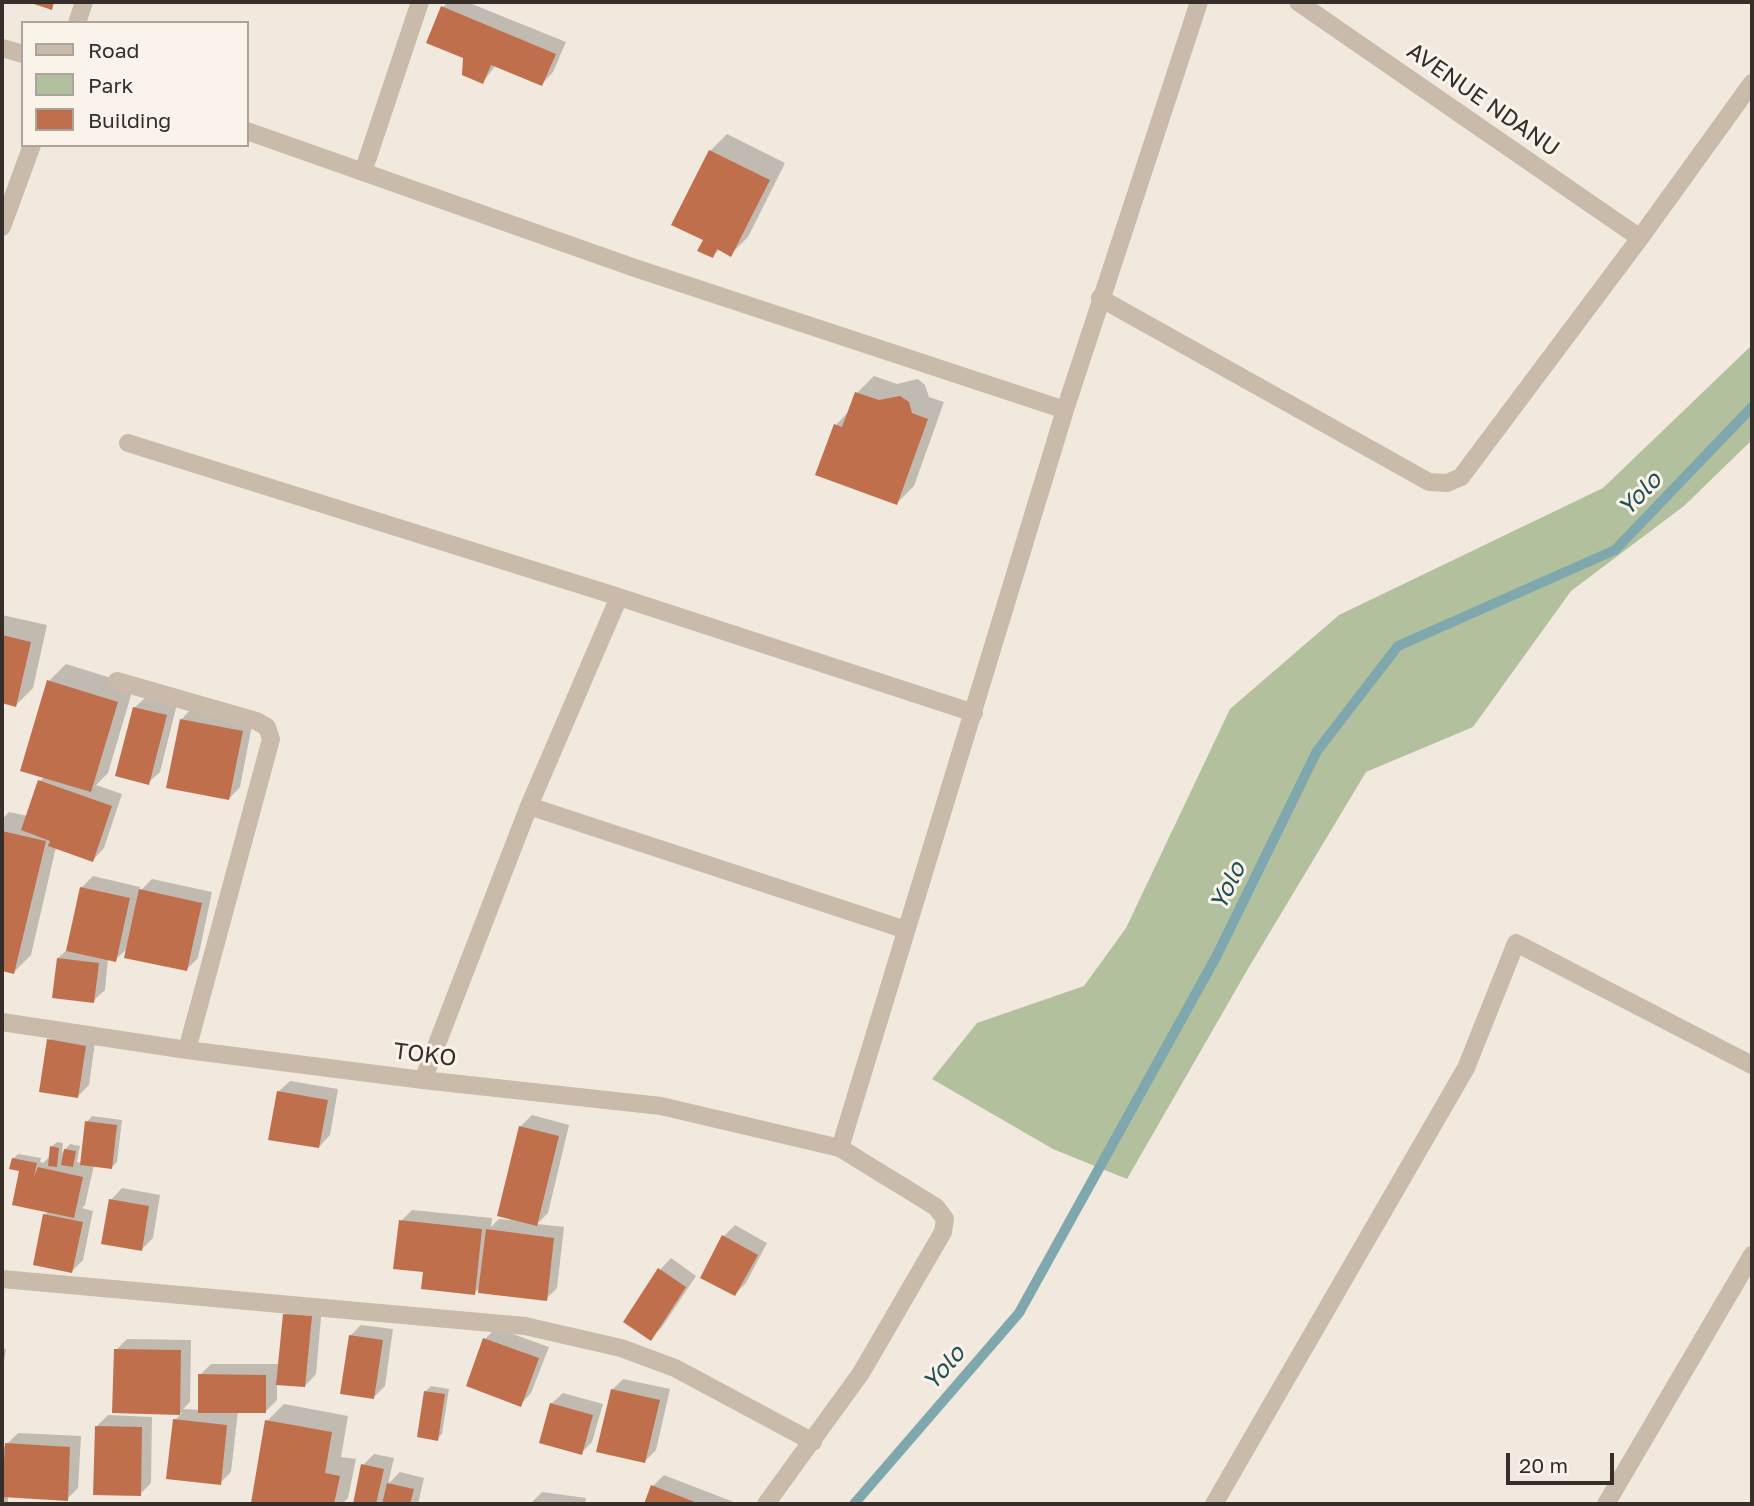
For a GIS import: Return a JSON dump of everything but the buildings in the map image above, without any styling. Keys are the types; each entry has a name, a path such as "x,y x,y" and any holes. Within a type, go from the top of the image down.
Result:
{"street":[{"path":"78,21 84,2"},
{"path":"363,172 421,2"},
{"path":"840,1148 1100,298 1199,2"},
{"name":"AVENUE NDANU","path":"1298,2 1640,238"},
{"path":"2,48 21,53"},
{"path":"1100,298 1429,482 1447,483 1461,477 1752,83"},
{"path":"248,131 632,267 1065,410"},
{"path":"2,227 31,147"},
{"path":"128,443 619,597 974,713"},
{"path":"423,1080 529,806 619,597"},
{"path":"117,681 256,721 267,727 271,739 187,1050"},
{"path":"529,806 906,930"},
{"path":"1214,1504 1466,1068 1516,943 1752,1065"},
{"name":"TOKO","path":"2,1022 187,1050 423,1080 661,1106 840,1148 936,1207 945,1219 943,1232 861,1374 813,1442"},
{"path":"1606,1504 1752,1255"},
{"path":"2,1279 526,1326 621,1348 675,1368 813,1442 766,1504"}],"green space":[{"path":"1752,345 1752,440 1684,506 1571,591 1473,727 1366,772 1249,967 1127,1179 1053,1149 932,1079 977,1023 1084,986 1126,928 1230,709 1339,615 1603,488"}],"waterway":[{"name":"Yolo","path":"854,1504 1019,1313 1216,957 1317,751 1398,646 1615,550 1752,407"}]}
